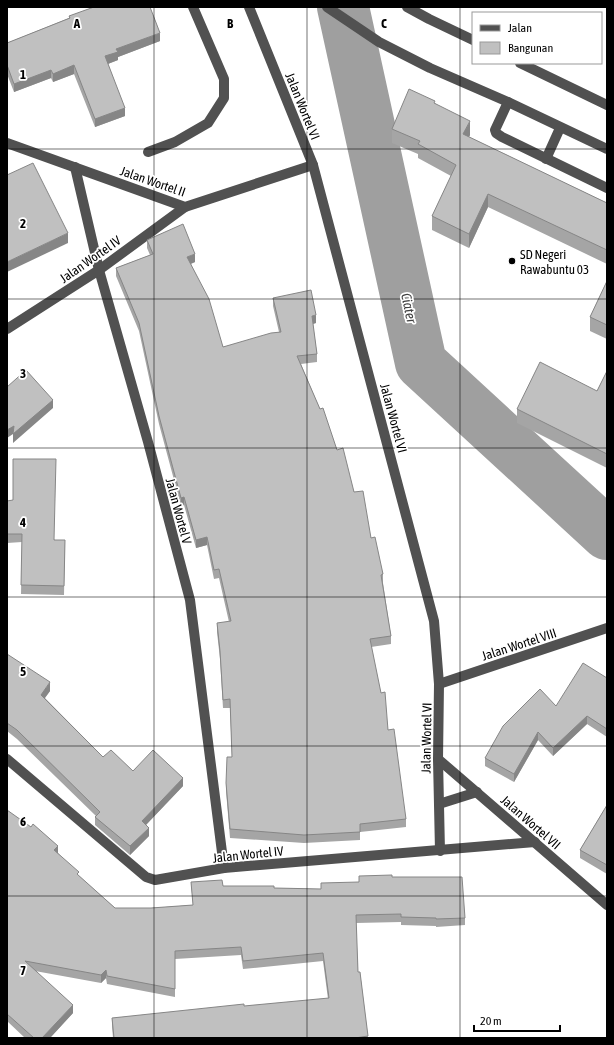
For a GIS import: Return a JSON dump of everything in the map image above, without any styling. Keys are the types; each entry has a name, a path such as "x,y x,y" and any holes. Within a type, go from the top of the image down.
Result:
{"street":[{"path":"148,152 175,142 208,123 224,98 224,79 193,7"},
{"name":"Jalan Wortel VI","path":"249,7 314,165 434,621 439,684 438,759 440,850"},
{"path":"327,7 379,42 430,68 508,102 607,149"},
{"path":"407,7 472,40"},
{"path":"522,64 607,105"},
{"path":"508,102 495,130 496,133 607,188"},
{"path":"546,159 560,128"},
{"name":"Jalan Wortel II","path":"7,143 185,207 314,165"},
{"name":"Jalan Wortel V","path":"75,167 99,270 148,442 190,600 224,868"},
{"name":"Jalan Wortel IV","path":"7,330 99,270 185,207"},
{"name":"Jalan Wortel VIII","path":"439,684 607,628"},
{"name":"Jalan Wortel IV","path":"7,759 146,877 155,880 224,868 535,842"},
{"name":"Jalan Wortel VII","path":"438,759 607,905"},
{"path":"439,804 477,792"}],"building":[{"path":"94,7 150,7 160,33 116,49 118,52 105,56 125,108 95,119 74,65 53,74 51,70 14,84 7,65 7,43 70,18 69,16"},
{"path":"409,89 435,101 434,103 470,121 463,134 607,203 607,250 488,194 469,234 432,216 456,165 418,144 420,141 392,129"},
{"path":"33,163 68,233 7,262 7,175"},
{"path":"183,224 195,254 187,257 209,299 223,347 271,333 281,332 273,298 311,290 316,315 312,316 317,354 297,356 320,409 323,408 337,450 343,448 354,492 363,491 371,538 375,537 383,574 381,575 391,636 370,639 381,693 385,692 388,730 394,729 406,819 360,824 360,832 304,835 230,829 226,783 227,757 232,757 230,699 223,700 217,623 231,621 219,569 214,570 207,537 196,540 184,497 181,498 159,416 139,323 116,268 153,254 147,240"},
{"path":"607,281 607,325 590,317"},
{"path":"540,362 597,391 607,371 607,454 517,409"},
{"path":"26,370 53,400 13,434 14,426 7,430 7,387"},
{"path":"13,459 56,459 54,540 65,540 64,586 21,585 22,534 7,534 7,501 13,500"},
{"path":"7,654 50,682 41,695 103,757 111,750 133,771 153,750 183,778 142,821 149,828 130,846 95,817 100,812 17,730 7,723"},
{"path":"583,663 607,678 607,729 587,716 553,748 538,732 514,774 485,758 503,726 540,689 556,706"},
{"path":"607,805 607,865 580,850"},
{"path":"7,810 31,827 33,824 58,846 54,850 79,872 77,874 115,908 151,908 193,905 191,882 222,880 223,886 274,886 274,888 321,889 321,883 359,882 359,876 392,875 392,877 462,877 465,918 436,919 401,917 401,914 356,915 358,972 360,972 368,1036 355,1038 114,1038 112,1018 244,1004 244,1006 329,998 323,953 243,961 241,947 175,951 175,989 107,976 106,970 101,975 25,961 73,1005 42,1038 34,1038 7,1014"}],"waterway":[{"name":"Ciater","path":"343,7 421,363 607,534"}],"place":[{"name":"SD Negeri Rawabuntu 03","path":"512,261"}]}
